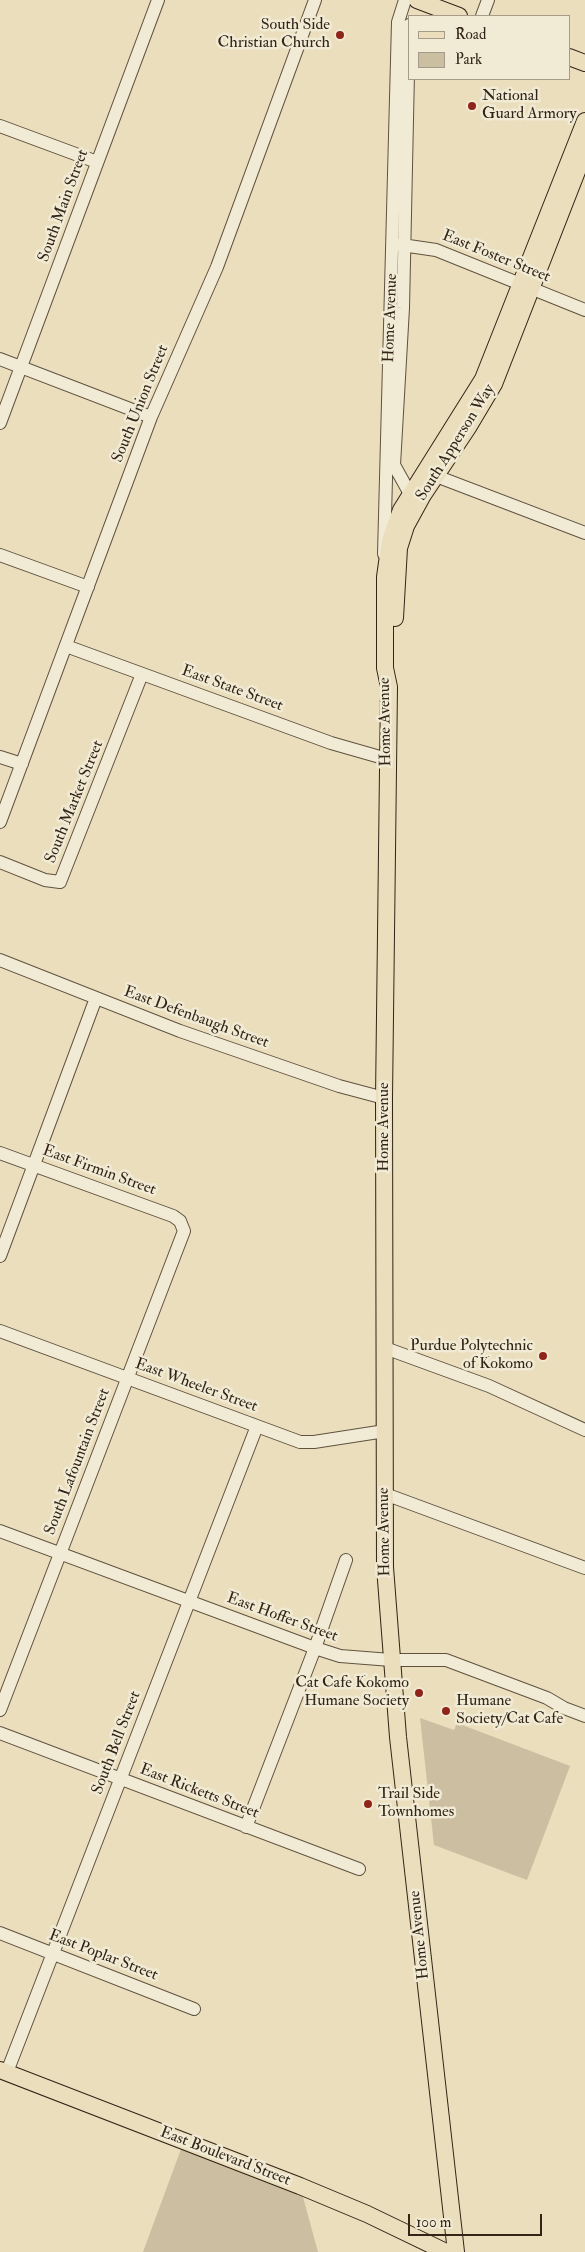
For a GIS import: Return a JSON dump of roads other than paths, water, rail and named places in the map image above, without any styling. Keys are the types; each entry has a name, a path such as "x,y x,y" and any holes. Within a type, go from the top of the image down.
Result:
{"main road":[{"path":"417,0 456,15"},
{"path":"570,57 585,63"},
{"name":"South Apperson Way","path":"526,287 585,121"},
{"name":"South Apperson Way","path":"385,577 394,525 430,474 483,379 526,287 585,151"},
{"name":"South Apperson Way","path":"389,687 400,548 414,499"},
{"name":"Home Avenue","path":"385,577 385,668 389,687 384,1098 385,1567 391,1660 456,2252"},
{"name":"East Boulevard Street","path":"4,2071 300,2186 367,2214 446,2252"}],"street":[{"name":"South Main Street","path":"0,423 158,0"},
{"name":"South Union Street","path":"0,822 151,417 215,272 315,0"},
{"name":"Home Avenue","path":"406,0 408,15"},
{"name":"Home Avenue","path":"406,0 398,22 398,244 401,372 394,465 414,499"},
{"path":"482,15 488,0"},
{"name":"Home Avenue","path":"385,577 383,541 408,45"},
{"path":"0,126 97,162"},
{"name":"East Foster Street","path":"398,244 436,250 585,310"},
{"path":"0,359 151,417"},
{"path":"430,474 585,533"},
{"path":"0,555 88,587"},
{"name":"East State Street","path":"66,646 331,743 387,759"},
{"name":"South Market Street","path":"0,862 45,880 60,882 142,674"},
{"path":"0,756 22,764"},
{"name":"East Defenbaugh Street","path":"0,960 180,1031 305,1075 384,1098"},
{"path":"0,1256 96,998"},
{"name":"East Firmin Street","path":"0,1153 173,1216 183,1226"},
{"name":"South Lafountain Street","path":"0,1710 184,1231 183,1226"},
{"name":"East Wheeler Street","path":"0,1331 300,1442 314,1442 385,1431"},
{"path":"385,1348 489,1386 585,1430"},
{"name":"South Bell Street","path":"4,2071 54,1954 257,1426"},
{"path":"385,1494 585,1568"},
{"name":"East Hoffer Street","path":"0,1531 340,1656 391,1660 446,1660 548,1698 564,1708 585,1716"},
{"path":"246,1827 315,1648 346,1560"},
{"name":"East Ricketts Street","path":"0,1733 359,1869"},
{"name":"East Poplar Street","path":"0,1933 194,2009"}],"place":[{"name":"South Side Christian Church","path":"340,35"},
{"name":"National Guard Armory","path":"472,106"},
{"name":"Purdue Polytechnic of Kokomo","path":"543,1356"},
{"name":"Cat Cafe Kokomo Humane Society","path":"419,1693"},
{"name":"Humane Society/Cat Cafe","path":"446,1711"},
{"name":"Trail Side Townhomes","path":"368,1804"}]}
